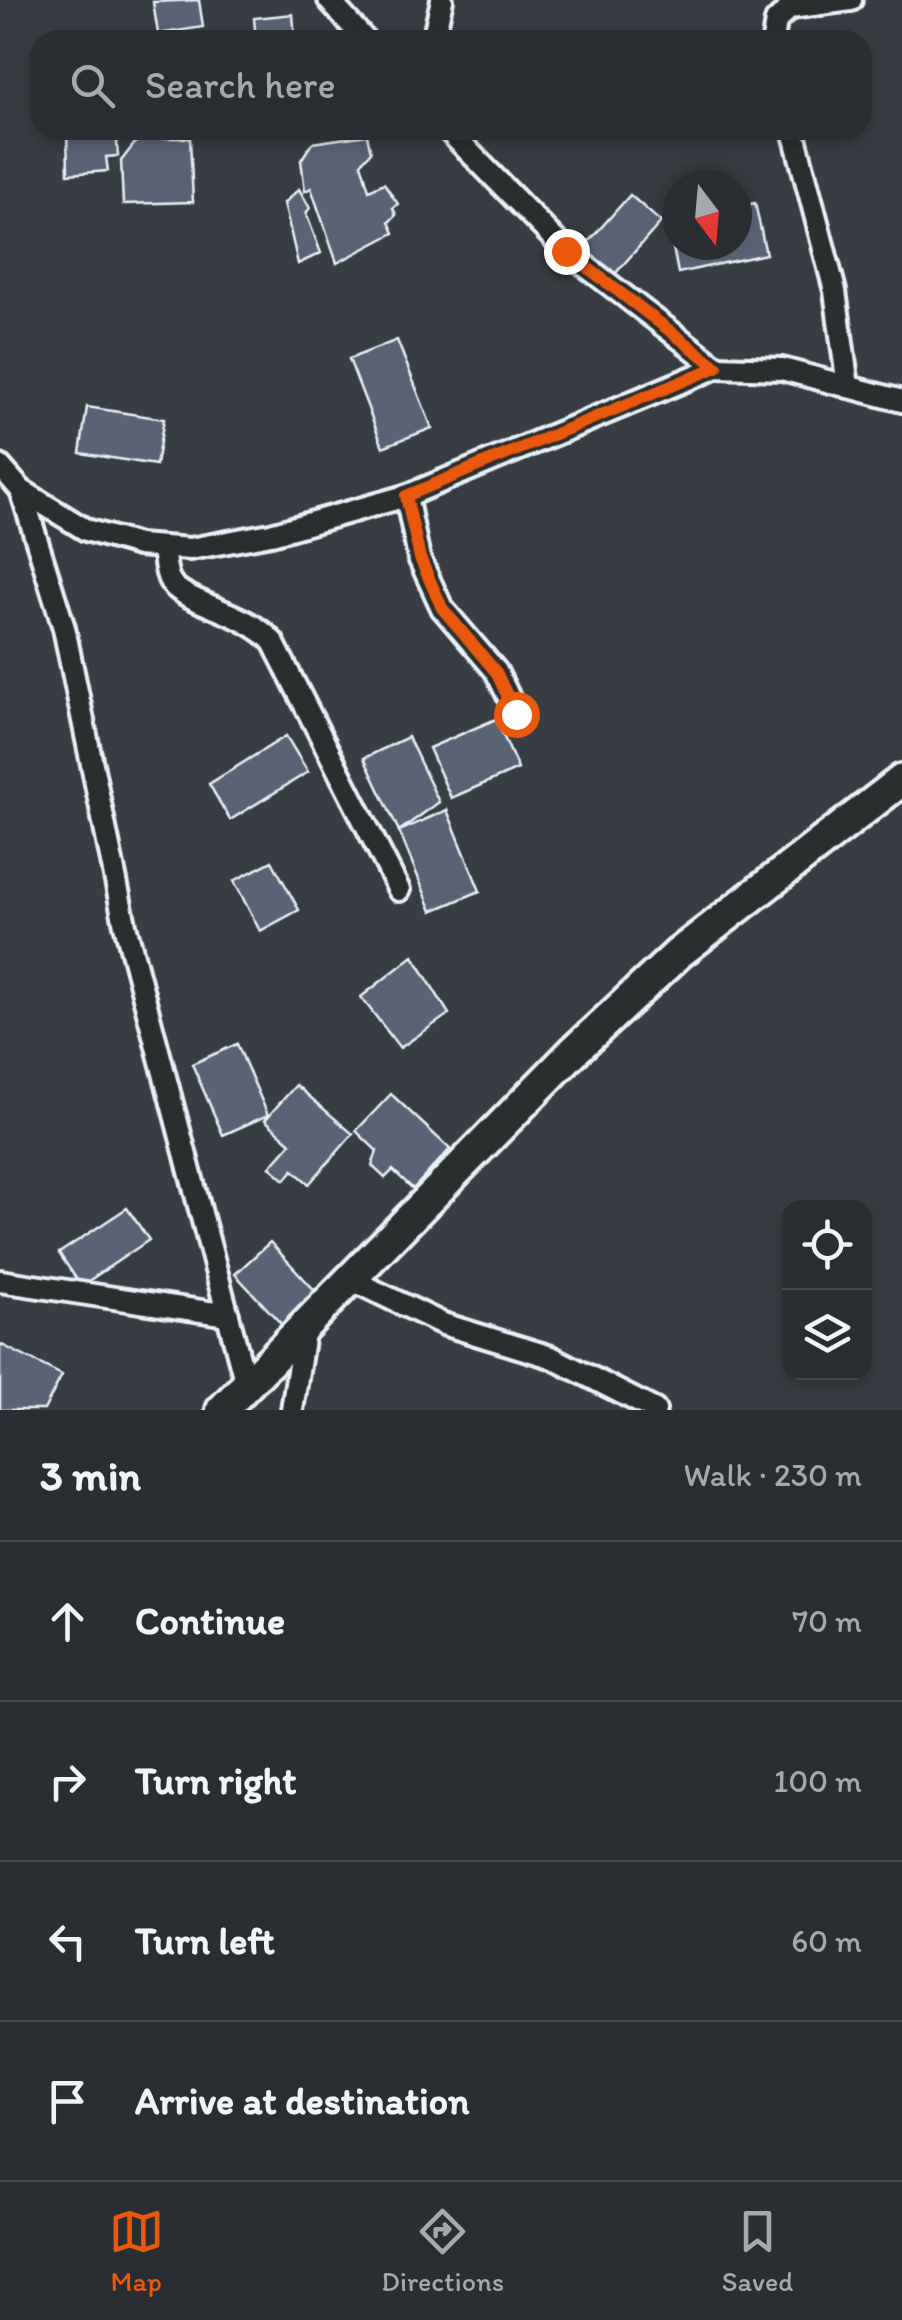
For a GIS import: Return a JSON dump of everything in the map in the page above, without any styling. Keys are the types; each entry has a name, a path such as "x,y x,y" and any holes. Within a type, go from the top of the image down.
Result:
{"street":[{"path":"329,0 356,30"},
{"path":"435,30 442,0"},
{"path":"775,30 776,21 790,8 850,0"},
{"path":"458,140 566,251 717,367"},
{"path":"796,140 836,291 848,387"},
{"path":"0,466 22,490 86,530 162,550 190,550 272,534 406,496 717,367 782,370 902,402"},
{"path":"22,490 64,628 125,925 246,1384"},
{"path":"406,496 420,558 442,608 496,672 516,714"},
{"path":"162,550 169,580 178,591 245,618 273,642 399,890"},
{"path":"222,1410 574,1052 679,953 902,780"},
{"path":"350,1279 443,1324 550,1357 655,1410"},
{"path":"0,1282 228,1315"},
{"path":"292,1410 306,1324"}],"building":[{"path":"199,0 203,27 157,30 153,2"},
{"path":"293,14 294,30 255,30 254,18"},
{"path":"67,140 117,140 118,156 106,157 108,171 68,174"},
{"path":"137,140 190,140 193,202 123,204 121,161"},
{"path":"368,140 371,152 361,163 369,190 384,183 398,204 393,208 396,215 389,222 394,233 337,263 311,188 305,191 301,160 312,143"},
{"path":"299,189 310,208 306,213 321,253 298,264 284,203"},
{"path":"630,195 661,222 614,275 583,248"},
{"path":"755,203 766,254 752,257"},
{"path":"675,260 738,260 678,273"},
{"path":"397,340 432,428 383,447 349,359"},
{"path":"87,407 164,419 156,465 80,453"},
{"path":"496,719 518,769 451,798 429,748"},
{"path":"286,736 308,772 230,820 209,784"},
{"path":"408,737 439,802 399,831 364,758"},
{"path":"447,810 480,891 432,911 399,831"},
{"path":"272,861 299,910 260,931 234,881"},
{"path":"413,956 449,1014 400,1048 361,997"},
{"path":"237,1044 268,1115 223,1135 192,1064"},
{"path":"296,1085 353,1134 309,1184 293,1170 285,1180 270,1167 291,1143 265,1120"},
{"path":"391,1094 450,1149 413,1189 393,1170 385,1178 372,1166 377,1151 356,1131"},
{"path":"127,1208 149,1240 81,1286 59,1253"},
{"path":"270,1242 319,1295 284,1327 235,1274"},
{"path":"0,1344 62,1375 44,1410 0,1410"}],"route":[{"path":"516,714 496,672 442,608 420,558 406,496 717,367 566,251"}]}
